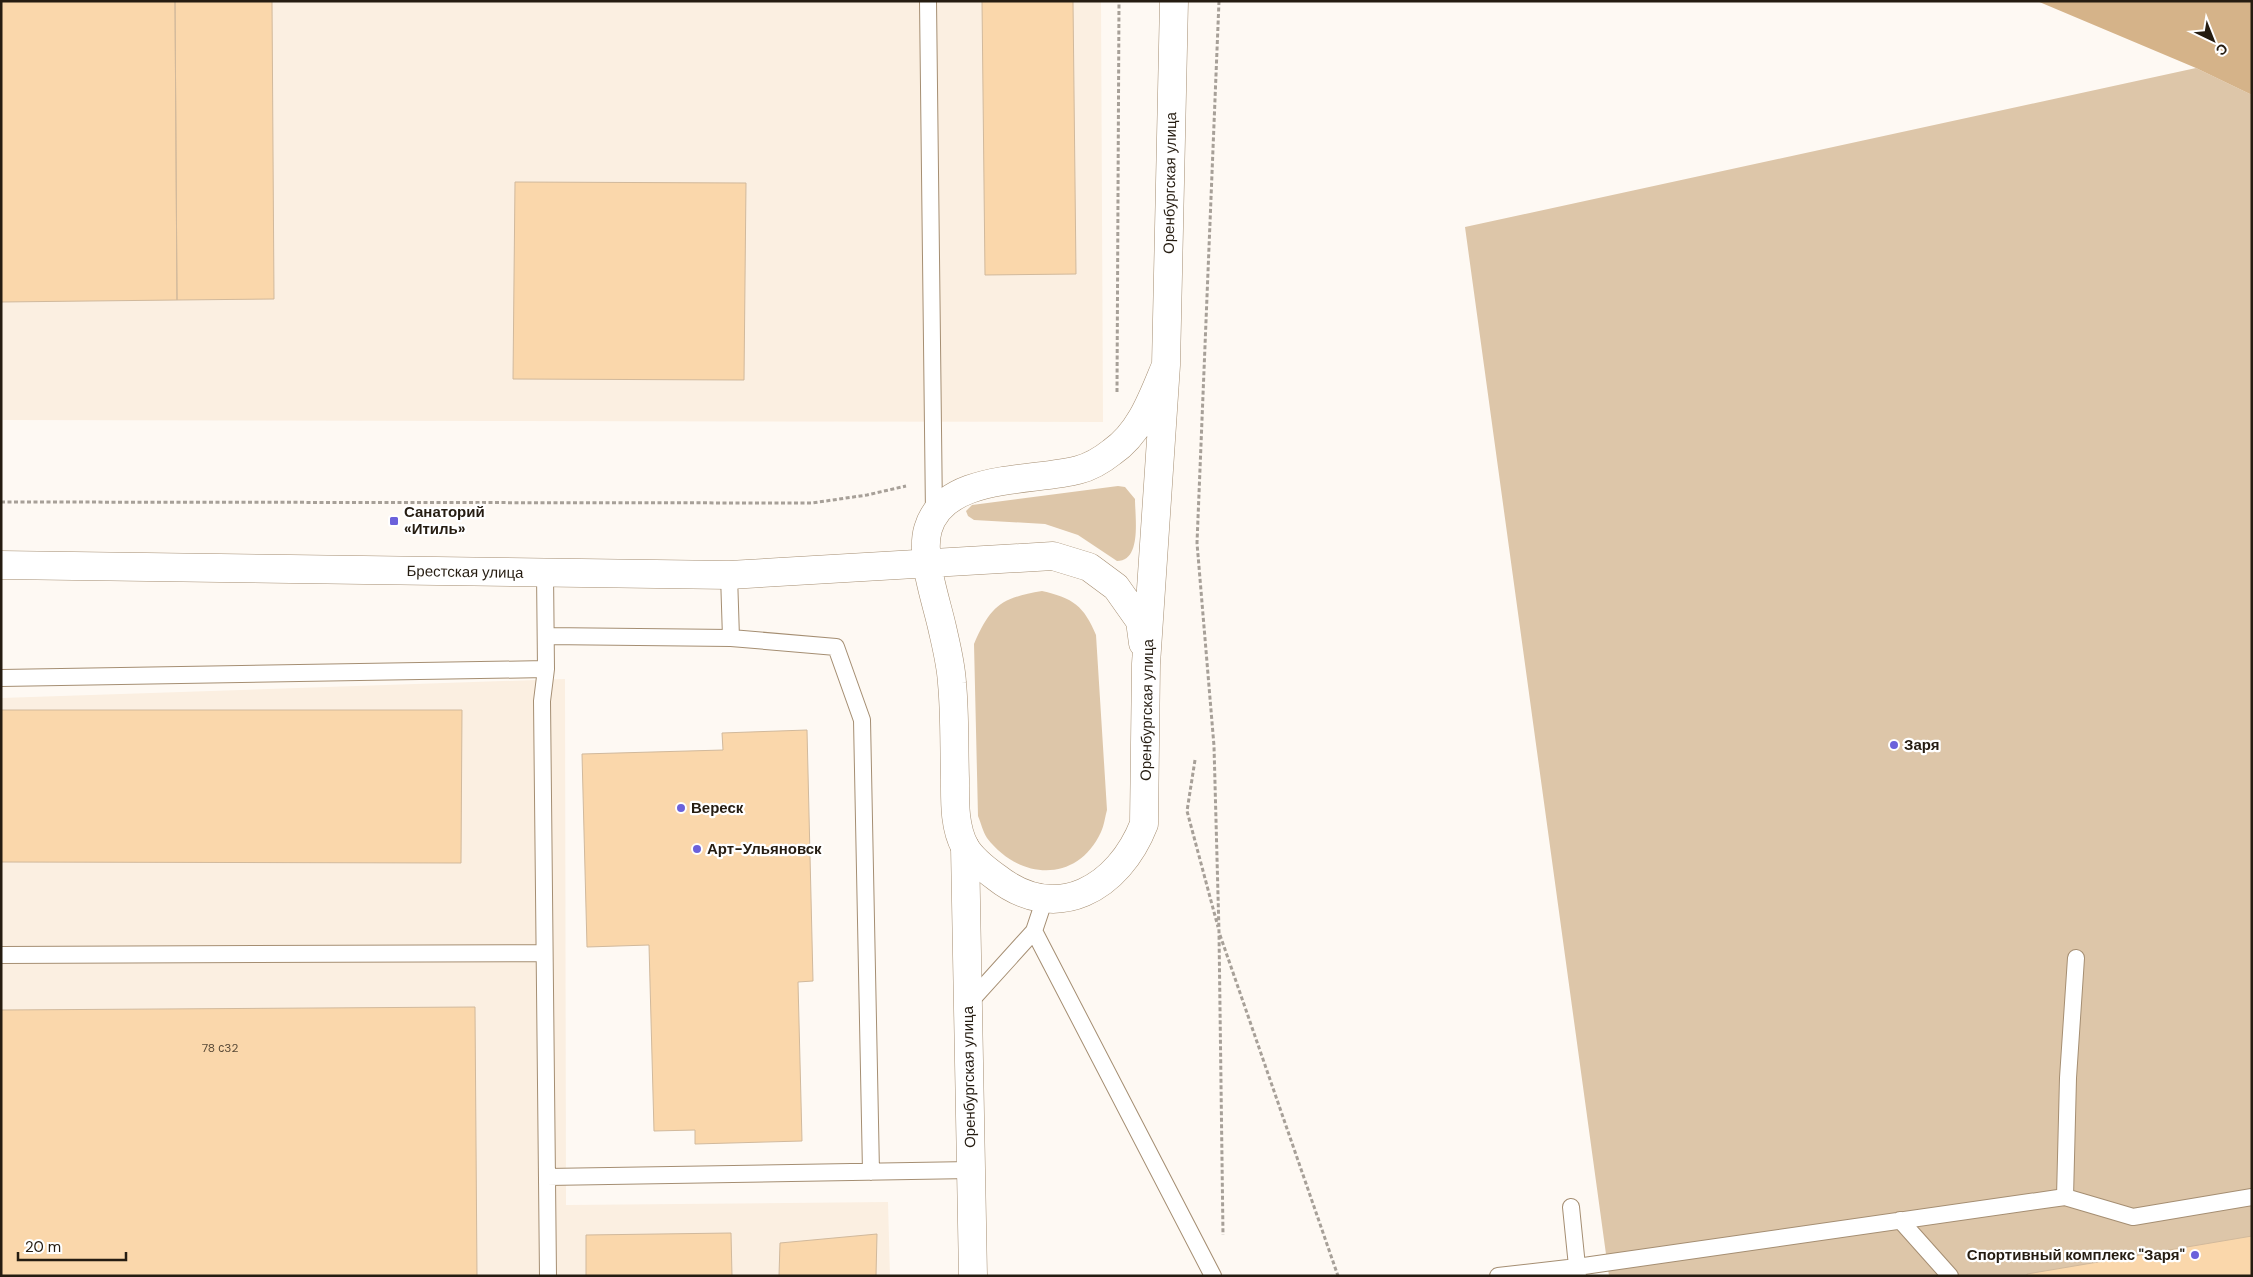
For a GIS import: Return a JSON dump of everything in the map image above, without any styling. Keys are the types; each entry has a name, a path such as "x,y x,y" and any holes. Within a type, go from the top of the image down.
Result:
{"street":[{"name":"Оренбургская улица","path":"965,847 978,863 1001,882 1023,892 1045,898 1073,896 1099,885 1114,874 1137,842 1144,824 1146,664 1166,365 1174,1"},
{"name":"Оренбургская улица","path":"973,1276 965,847 957,822 952,682 948,653 928,564 927,530 934,514 950,498 964,492 994,483 1077,470 1097,462 1114,451 1135,432 1166,365"},
{"name":"Брестская улица","path":"1,564 729,575 1052,556 1089,567 1116,588 1140,621 1146,664"}],"lane":[{"path":"928,1 934,514"},
{"path":"545,573 546,669 542,701 548,1276"},
{"path":"729,575 730,638"},
{"path":"546,636 730,638 836,647 862,720 871,1172"},
{"path":"1,678 546,669"},
{"path":"968,1004 1034,931 1045,898"},
{"path":"1034,931 1213,1276"},
{"path":"1,955 544,953"},
{"path":"2065,1197 2068,1078 2076,958"},
{"path":"547,1177 971,1170"},
{"path":"1498,1276 1577,1272 1900,1220 2065,1197 2133,1217 2252,1197"},
{"path":"1571,1207 1577,1272"},
{"path":"1900,1220 1950,1276"}],"path":[{"path":"1117,397 1119,343 1119,1"},
{"path":"1219,1 1198,543 1214,746 1219,932 1223,1236"},
{"path":"1,502 812,503 868,495 933,479"},
{"path":"1195,760 1187,812 1219,932 1338,1276"}],"shaded area":[{"path":"1,1 1101,1 1103,422 1,420"},
{"path":"2037,1 2252,1 2252,95 2196,68"},
{"name":"Заря","path":"2196,68 2252,95 2252,1276 1609,1276 1465,227"},
{"path":"1118,486 1125,487 1135,499 1136,527 1134,546 1130,554 1125,559 1117,561 1078,535 1045,524 974,520 968,516 966,511 972,505"},
{"path":"1042,591 1070,600 1082,610 1096,635 1107,810 1102,830 1091,849 1078,861 1063,868 1047,870 1031,868 1015,862 1000,852 987,838 978,816 974,644 986,620 999,606 1016,597"},
{"path":"565,679 566,1205 888,1202 890,1276 1,1276 1,698"}],"building":[{"path":"1,1 175,1 177,300 1,302"},
{"path":"175,1 272,1 274,299 177,300"},
{"path":"982,1 1073,1 1076,274 985,275"},
{"path":"515,182 746,183 744,380 513,379"},
{"path":"1,710 462,710 461,863 1,862"},
{"name":"Арт-Ульяновск","path":"807,730 813,981 798,982 802,1141 695,1144 695,1130 654,1131 649,945 587,947 582,754 723,750 722,733"},
{"path":"475,1007 477,1276 1,1276 1,1010"},
{"path":"731,1233 732,1276 586,1276 586,1235"},
{"path":"877,1234 876,1276 779,1276 780,1243"},
{"name":"Спортивный комплекс \"Заря\"","path":"2252,1236 2252,1276 2027,1276 2027,1274"}],"place":[{"name":"Санаторий «Итиль»","path":"394,521"},
{"name":"Заря","path":"1894,745"},
{"name":"Вереск","path":"681,808"},
{"name":"Арт-Ульяновск","path":"697,849"},
{"name":"Спортивный комплекс \"Заря\"","path":"2195,1255"}]}
